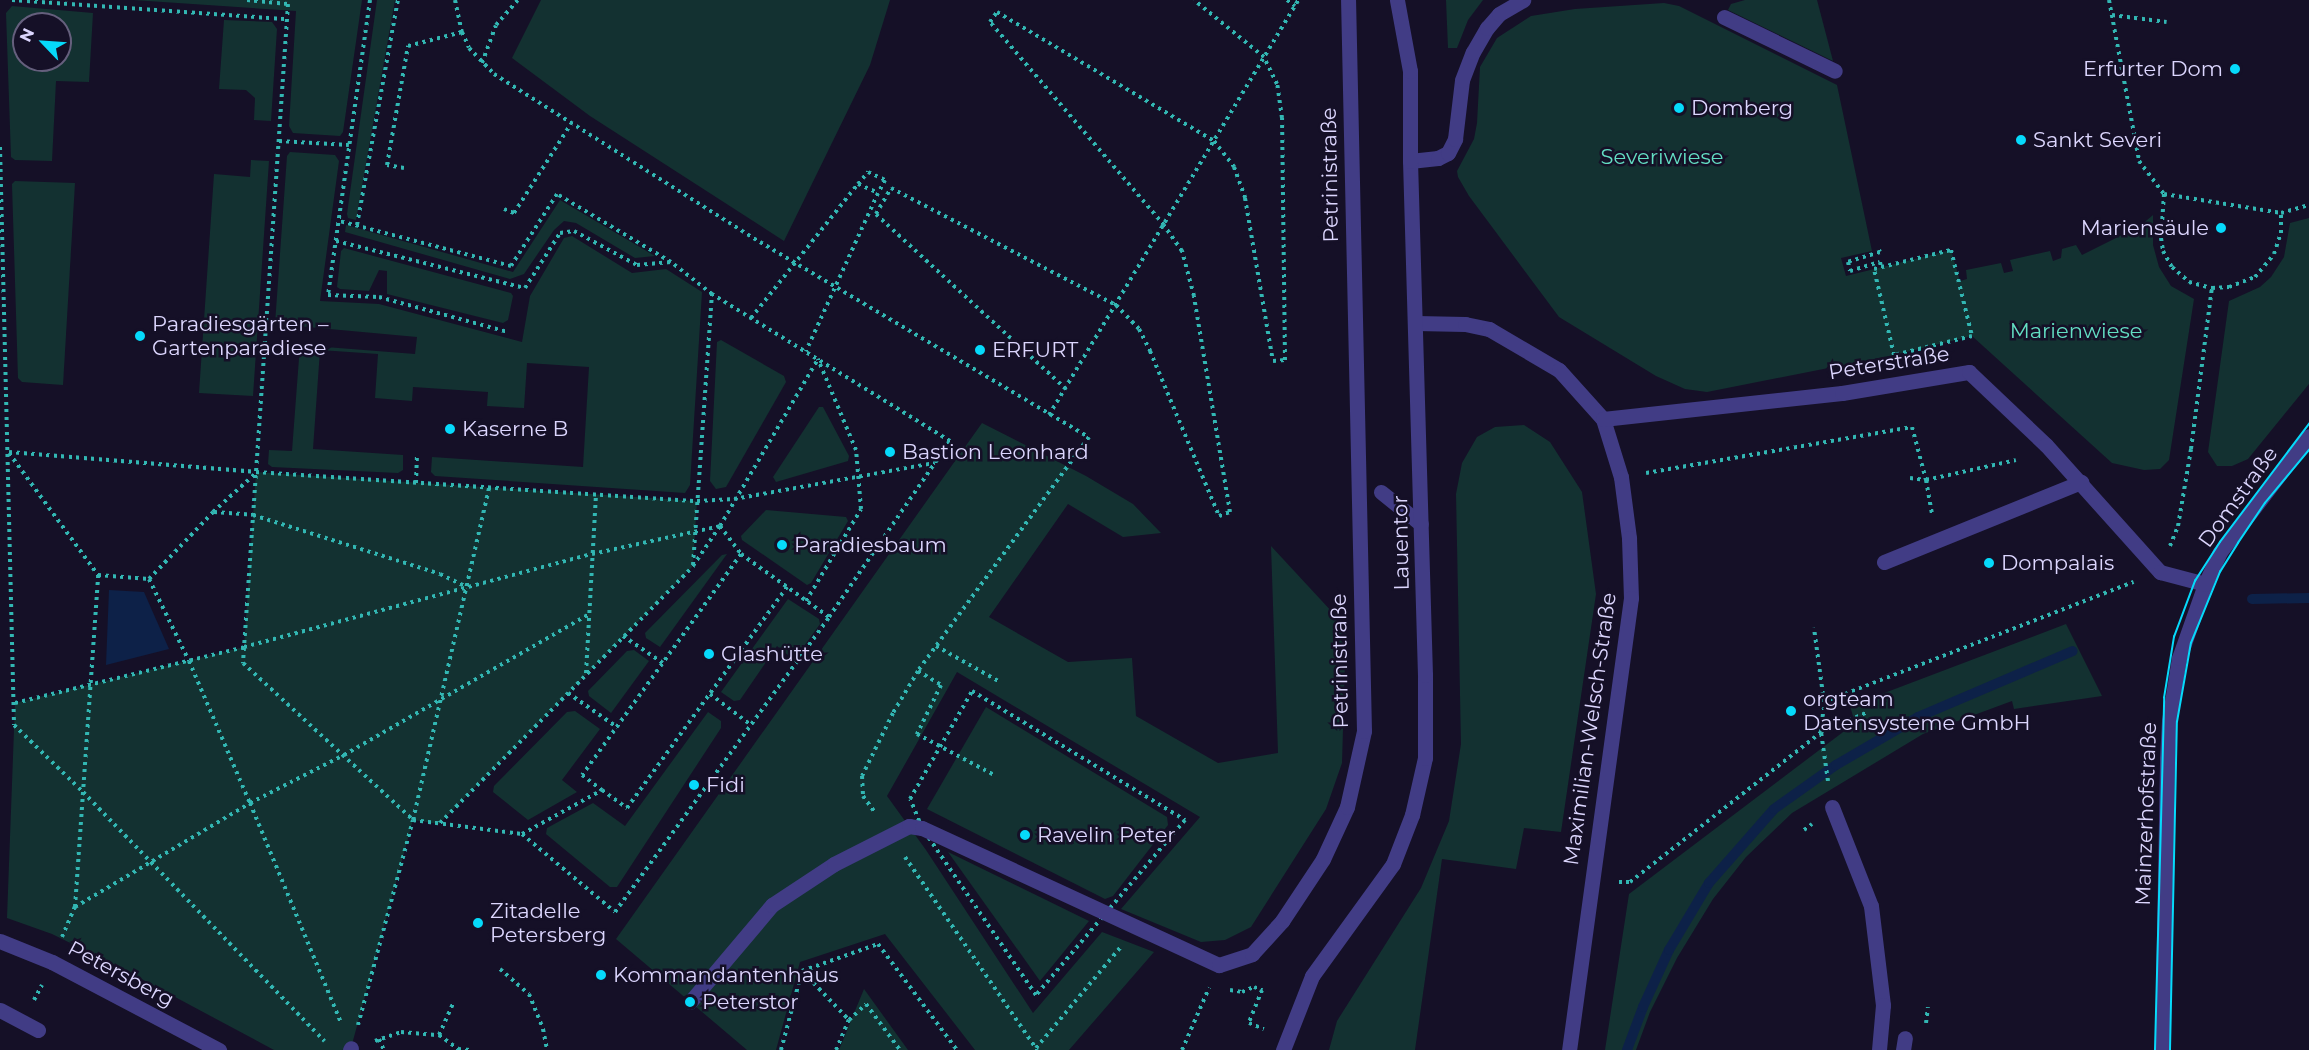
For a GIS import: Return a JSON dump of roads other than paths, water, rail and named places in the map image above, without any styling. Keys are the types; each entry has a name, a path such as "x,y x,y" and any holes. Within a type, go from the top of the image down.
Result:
{"street":[{"name":"Petrinistraße","path":"690,1002 772,905 834,864 915,827 1219,965 1252,954 1282,921 1323,859 1347,807 1364,731 1348,0"},
{"name":"Lauentor","path":"1282,1050 1312,976 1393,864 1412,815 1425,758 1416,323 1410,161 1410,71 1397,0"},
{"path":"1410,161 1438,158 1448,153 1455,139 1462,81 1473,52 1487,28 1500,14 1523,0"},
{"path":"1724,17 1835,71"},
{"name":"Maximilian-Welsch-Straße","path":"1416,323 1465,324 1490,328 1559,370 1603,419 1621,477 1629,538 1631,598 1569,1050"},
{"name":"Peterstraße","path":"1603,419 1842,393 1969,372 2046,445 2160,572 2205,584"},
{"name":"Domstraße","path":"2205,584 2220,552 2309,436"},
{"path":"1884,562 2081,482"},
{"path":"1381,492 1421,524"},
{"name":"Mainzerhofstraße","path":"2162,1050 2169,721 2181,650 2205,584"},
{"path":"1832,807 1870,906 1883,1005 1879,1050"},
{"name":"Petersberg","path":"0,941 52,962 219,1050"},
{"path":"0,1010 38,1030"}],"water":[{"path":"109,590 144,592 169,649 106,665"}],"waterway":[{"path":"2252,599 2309,598"},
{"path":"1627,1050 1643,1007 1669,950 1709,883 1774,809 1836,765 1918,717 2073,651"}],"tram line":[{"path":"2155,1050 2164,698 2174,637 2195,581 2220,542 2309,424"},
{"path":"2170,1050 2177,722 2191,643 2220,572 2265,503 2309,450"}],"place":[{"name":"Erfurter Dom","path":"2235,69"},
{"name":"Domberg","path":"1679,108"},
{"name":"Sankt Severi","path":"2021,140"},
{"name":"Mariensäule","path":"2221,228"},
{"name":"Paradiesgärten – Gartenparadiese","path":"140,336"},
{"name":"ERFURT","path":"980,350"},
{"name":"Kaserne B","path":"450,429"},
{"name":"Bastion Leonhard","path":"890,452"},
{"name":"Paradiesbaum","path":"782,545"},
{"name":"Dompalais","path":"1989,563"},
{"name":"Glashütte","path":"709,654"},
{"name":"orgteam Datensysteme GmbH","path":"1791,711"},
{"name":"Fidi","path":"694,785"},
{"name":"Ravelin Peter","path":"1025,835"},
{"name":"Zitadelle Petersberg","path":"478,923"},
{"name":"Kommandantenhaus","path":"601,975"},
{"name":"Peterstor","path":"690,1002"}],"park label":[{"name":"Severiwiese","path":"1662,157"},
{"name":"Marienwiese","path":"2076,331"}]}
